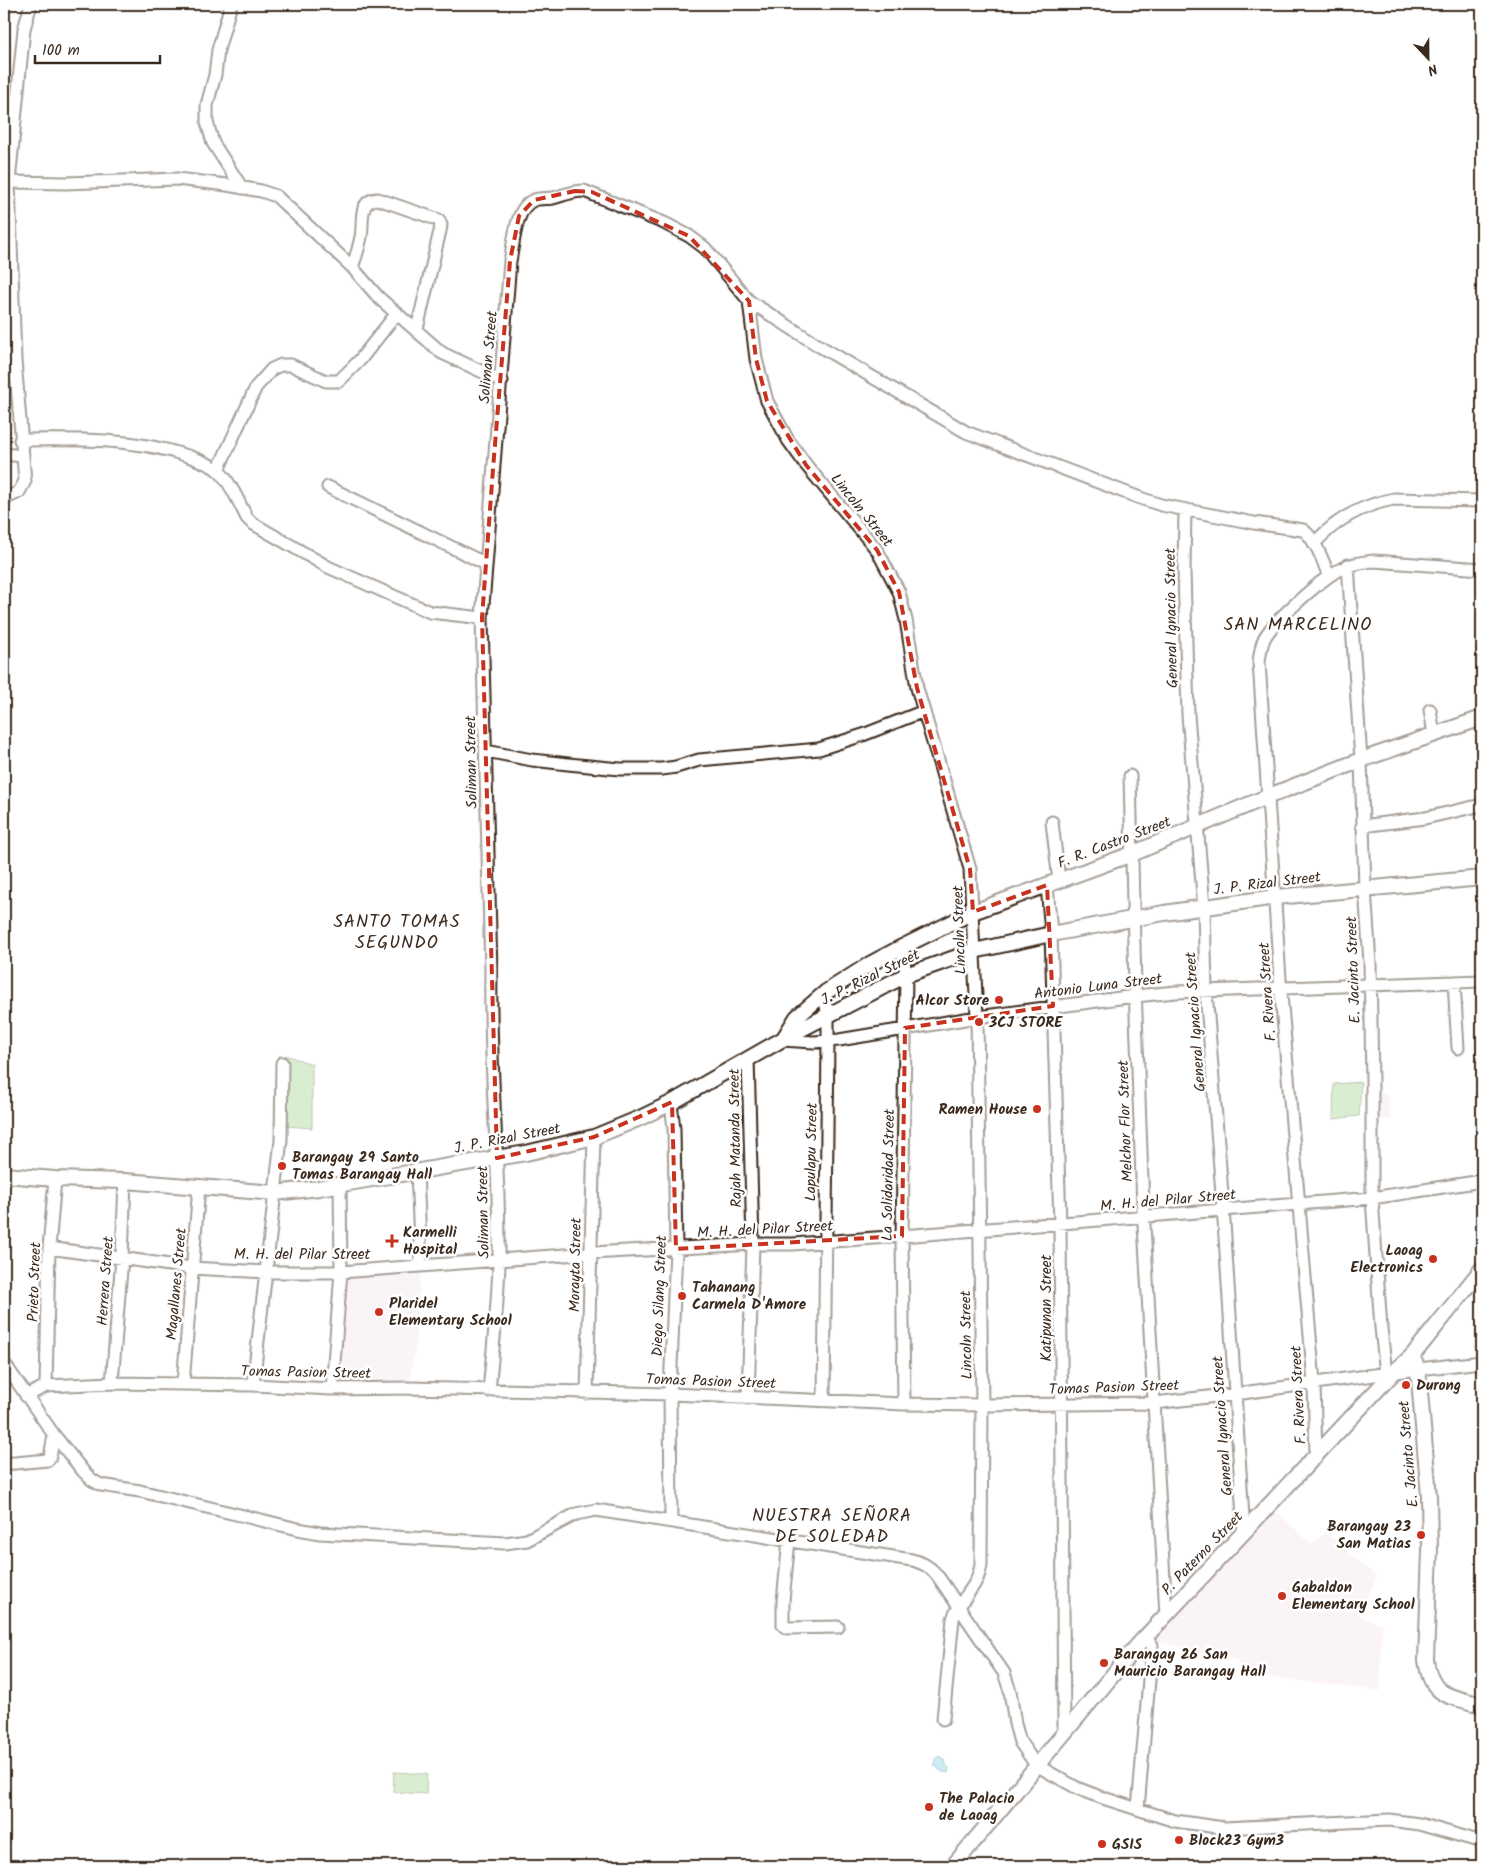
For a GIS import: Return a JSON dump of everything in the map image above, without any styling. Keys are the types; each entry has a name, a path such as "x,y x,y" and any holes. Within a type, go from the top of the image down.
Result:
{"main road":[{"name":"F. R. Castro Street","path":"782,1039 797,1017 824,994 902,946 973,912 1132,854 1269,796 1361,760 1482,718"},
{"name":"J. P. Rizal Street","path":"4,1175 126,1181 275,1193 299,1191 497,1158 594,1137 640,1118 672,1103 782,1039 906,975 974,951 1133,918 1204,907 1276,897 1482,878"},
{"name":"P. Paterno Street","path":"953,1866 1036,1765 1166,1614 1244,1533 1390,1373 1415,1362 1482,1269"},
{"name":"E. Jacinto Street","path":"1415,1362 1429,1496 1428,1670 1434,1685 1445,1695 1482,1705"}],"street":[{"path":"4,500 12,497 22,488 25,481 20,440 7,202 23,42 31,4"},
{"path":"231,4 218,50 215,75 206,115 213,143 242,188"},
{"path":"9,182 66,183 177,178 242,188 276,196 352,267 379,298 449,358 502,381"},
{"name":"Soliman Street","path":"489,1391 499,1260 497,1158 490,1005 482,618 492,468 502,381 510,261 519,216 523,209 534,200 556,197 575,191 592,192 690,236 705,248 750,301"},
{"path":"352,267 359,247 364,207 368,201 378,199 439,220 441,225 440,231 417,329"},
{"path":"750,301 816,344 966,432 1140,498 1185,510 1254,523 1296,528 1308,533 1329,576"},
{"name":"Lincoln Street","path":"750,301 756,359 767,401 788,440 806,465 877,550 894,582 906,620 917,688 970,869 977,1016 982,1405 980,1571 975,1585 959,1606"},
{"path":"218,470 256,387 265,374 276,367 286,365 304,370 326,381 339,381 360,360 397,313"},
{"path":"20,440 84,438 132,443 169,450 203,462 218,470 226,480 247,518 252,523 314,559 336,571 430,612 482,618"},
{"path":"4,454 22,456"},
{"path":"328,487 486,564"},
{"path":"1314,544 1326,531 1341,520 1365,507 1382,501 1394,499 1482,501"},
{"name":"General Ignacio Street","path":"1185,510 1184,571 1188,715 1204,907 1206,991 1223,1211 1244,1533"},
{"name":"F. Rivera Street","path":"1316,1455 1314,1383 1281,988 1259,662 1261,648 1264,638 1278,620 1329,576 1348,566 1360,562 1374,561 1482,569"},
{"name":"E. Jacinto Street","path":"1348,566 1361,760 1362,826 1370,963 1372,1198 1381,1328 1390,1373"},
{"path":"1430,710 1434,734"},
{"path":"486,751 532,760 568,764 620,769 662,769 676,767 693,761 819,749 855,738 924,711"},
{"name":"Melchor Flor Street","path":"1130,776 1143,1217 1166,1614"},
{"path":"1362,826 1426,818 1482,805"},
{"name":"Katipunan Street","path":"1052,822 1053,883 1051,934 1060,1224 1064,1732"},
{"name":"La Solidaridad Street","path":"902,946 906,975 902,1236 904,1404"},
{"name":"Antonio Luna Street","path":"782,1039 828,1042 977,1016 1135,996 1206,991 1482,981"},
{"path":"1454,982 1458,1048"},
{"name":"Lapulapu Street","path":"824,994 828,1042 824,1401"},
{"name":"Rajah Matanda Street","path":"748,1058 752,1244 748,1398"},
{"path":"253,1385 281,1140 282,1063"},
{"name":"Diego Silang Street","path":"671,1522 670,1394 676,1249 672,1103"},
{"name":"Morayta Street","path":"588,1393 594,1137"},
{"path":"417,1171 421,1266"},
{"name":"Prieto Street","path":"46,1386 49,1248 55,1179"},
{"name":"Herrera Street","path":"112,1383 126,1181"},
{"name":"M. H. del Pilar Street","path":"49,1248 191,1268 266,1272 341,1272 590,1253 825,1242 1223,1211 1372,1198 1482,1181"},
{"path":"332,1389 341,1272 340,1184"},
{"name":"Magallanes Street","path":"183,1384 199,1187"},
{"path":"1415,1362 1482,1362"},
{"path":"4,1363 54,1435 92,1480 101,1485 140,1491 298,1529 320,1533 505,1543 528,1540 576,1514 596,1510 922,1563 930,1567 1004,1673 1010,1691 1020,1742 1036,1765 1077,1788 1175,1821 1224,1828 1360,1820 1406,1821 1482,1842"},
{"name":"Tomas Pasion Street","path":"26,1396 46,1386 112,1383 253,1385 332,1389 411,1388 670,1394 904,1404 1154,1403 1390,1373"},
{"path":"4,1464 48,1460 54,1435"},
{"path":"789,1540 783,1601 783,1625 786,1628 838,1627"},
{"path":"943,1719 953,1619 959,1606"},
{"path":"1138,1809 1152,1645 1145,1638"}],"highlighted area":[{"path":"575,191 592,192 689,236 749,301 756,359 767,401 806,465 877,550 899,592 917,688 970,869 973,912 1047,885 1053,1006 905,1028 902,1236 676,1249 672,1102 594,1137 497,1158 482,618 493,469 510,261 519,216 534,200"}],"shaded area":[{"path":"1361,959 1360,978 1343,979 1343,961"},
{"path":"1377,1094 1388,1094 1391,1119 1379,1120"},
{"name":"Plaridel Elementary School","path":"421,1270 415,1348 409,1384 336,1387 343,1275"},
{"name":"Gabaldon Elementary School","path":"1275,1510 1312,1544 1325,1532 1377,1577 1359,1616 1382,1624 1380,1691 1238,1673 1237,1661 1155,1641"}],"green space":[{"path":"285,1055 312,1064 312,1128 286,1126"},
{"path":"1361,1082 1359,1116 1333,1119 1334,1084"},
{"path":"394,1772 427,1774 426,1794 393,1792"}],"water":[{"path":"939,1756 944,1759 949,1768 948,1773 942,1772 934,1765 935,1759"}],"place":[{"name":"Alcor Store","path":"999,1000"},
{"name":"3CJ STORE","path":"979,1022"},
{"name":"Ramen House","path":"1037,1109"},
{"name":"Barangay 29 Santo Tomas Barangay Hall","path":"282,1166"},
{"name":"Karmelli Hospital","path":"392,1241"},
{"name":"Laoag Electronics","path":"1433,1259"},
{"name":"Tahanang Carmela D'Amore","path":"682,1296"},
{"name":"Plaridel Elementary School","path":"379,1312"},
{"name":"Durong","path":"1406,1385"},
{"name":"Barangay 23 San Matias","path":"1421,1535"},
{"name":"Gabaldon Elementary School","path":"1282,1596"},
{"name":"Barangay 26 San Mauricio Barangay Hall","path":"1104,1663"},
{"name":"The Palacio de Laoag","path":"929,1807"},
{"name":"Block23 Gym3","path":"1179,1840"},
{"name":"GSIS","path":"1102,1844"}],"district":[{"name":"SAN MARCELINO","path":"1298,624"},
{"name":"SANTO TOMAS SEGUNDO","path":"397,931"},
{"name":"NUESTRA SEÑORA DE SOLEDAD","path":"832,1525"}]}
